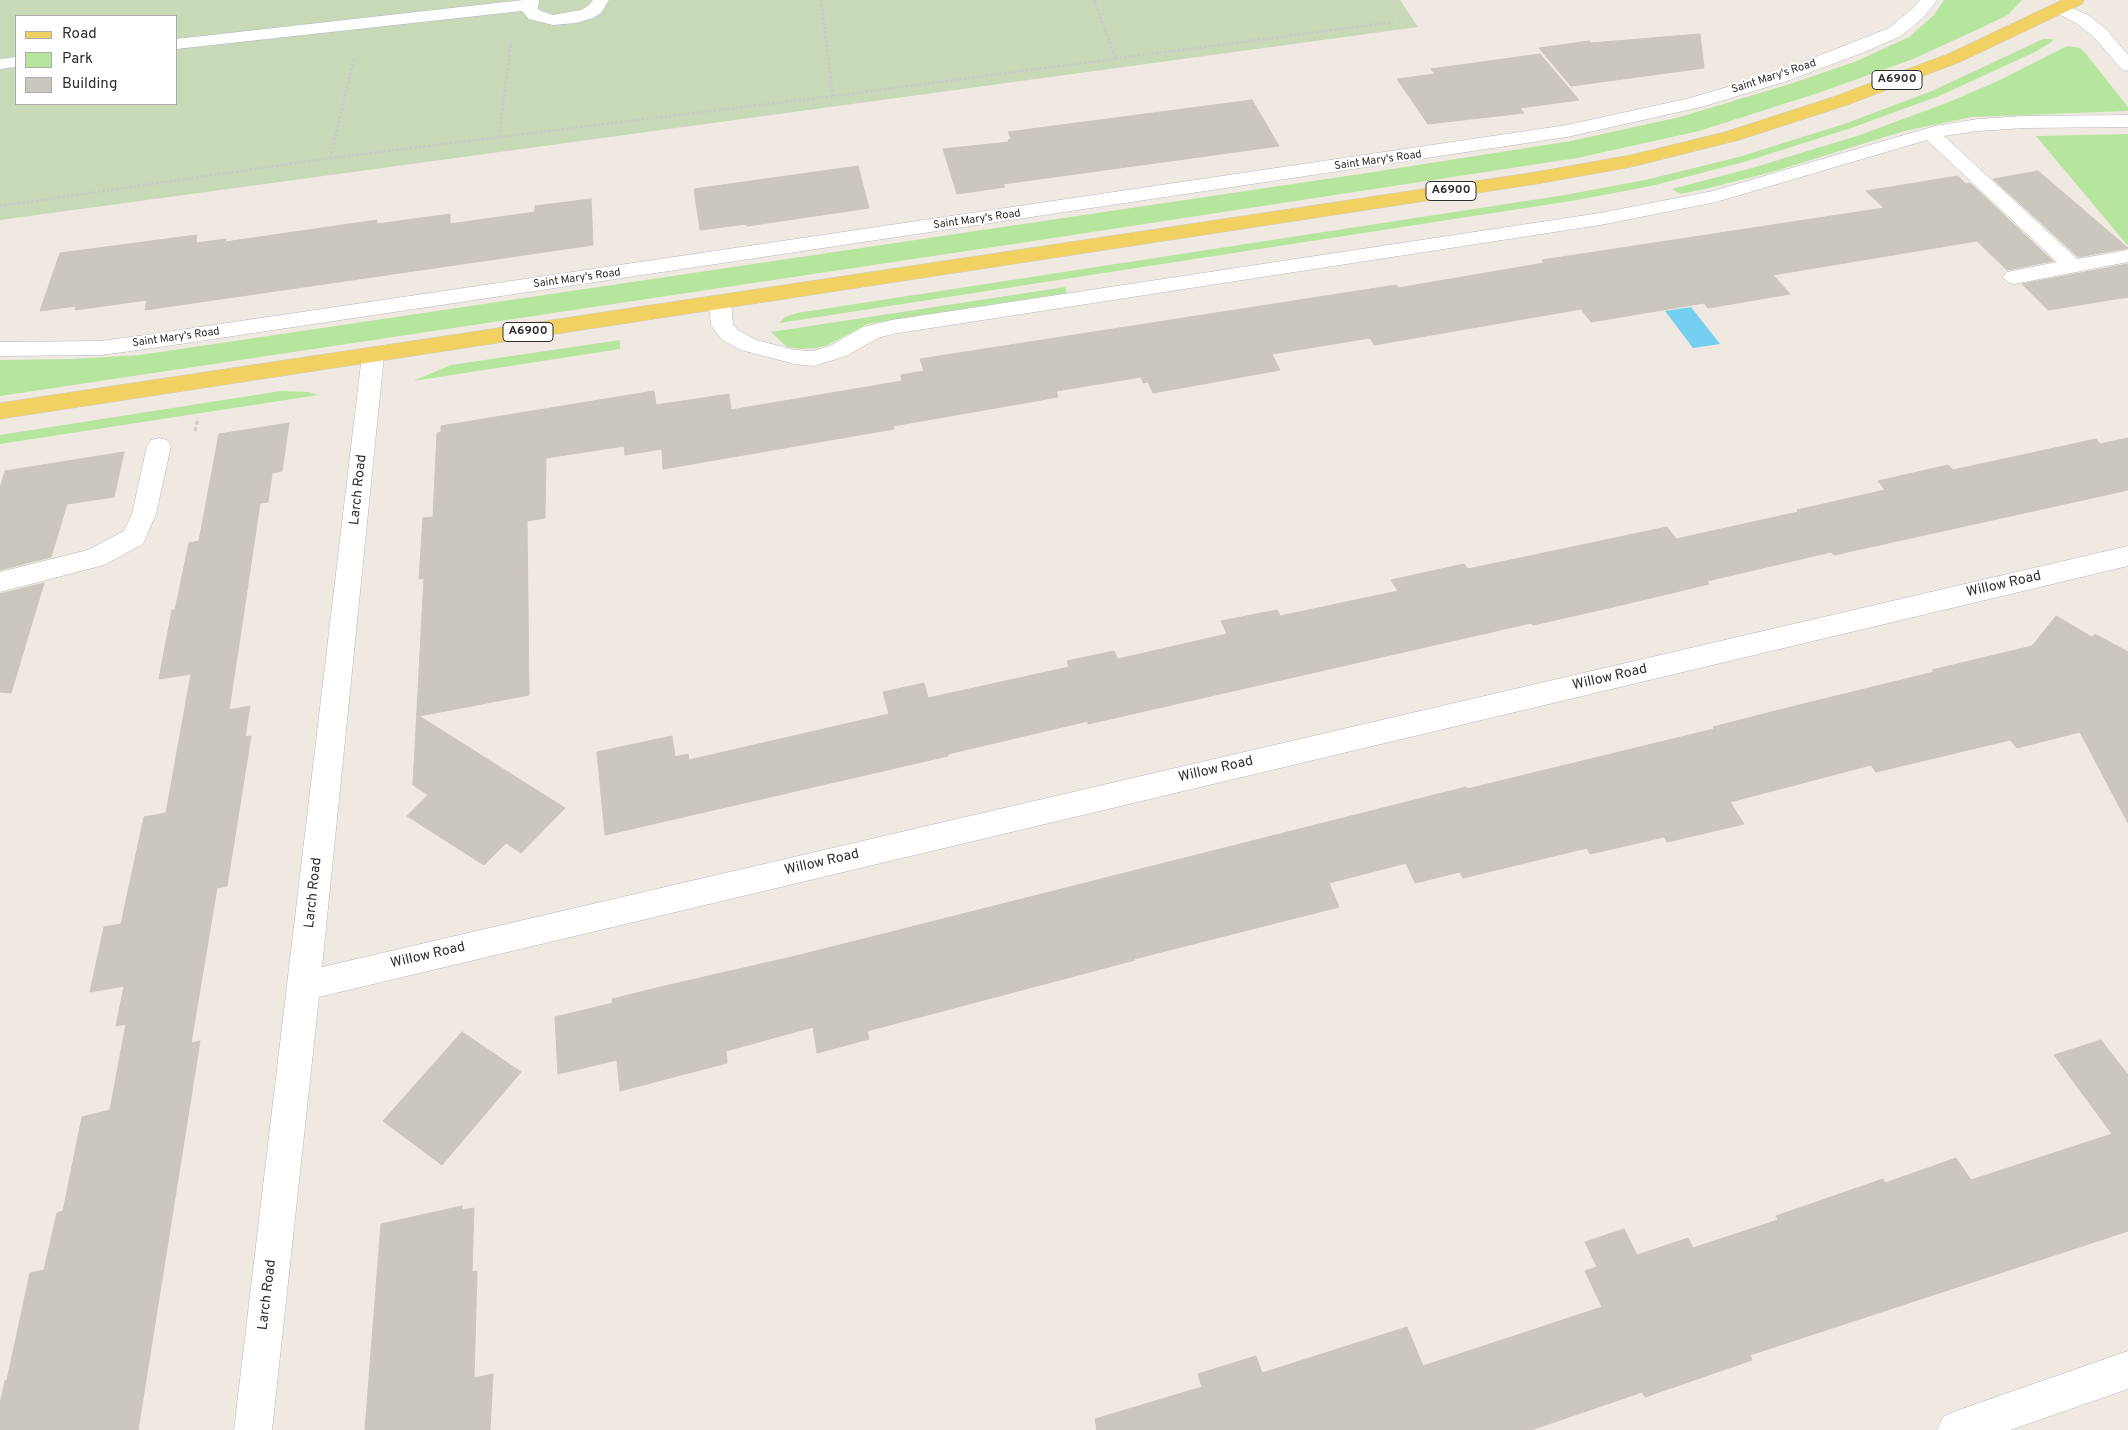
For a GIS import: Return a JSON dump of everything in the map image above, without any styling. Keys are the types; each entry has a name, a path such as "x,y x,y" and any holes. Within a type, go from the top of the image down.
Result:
{"main road":[{"name":"A6900","path":"0,411 1536,178 1630,161 1732,136 1840,101 1954,58 2069,4"}],"street":[{"path":"178,44 523,3 543,19 565,20 587,14 595,9 601,0"},
{"name":"Saint Mary's Road","path":"0,349 101,348 146,342 1567,132 1694,103 1781,77 1895,32 1918,13 1929,0"},
{"path":"2069,4 2082,19 2100,33 2128,66"},
{"path":"0,64 15,62"},
{"path":"720,303 722,325 730,335 749,345 795,357 814,359 838,352 871,332 892,327 1600,219 1716,196 1931,134 1978,125 2024,122 2128,121"},
{"path":"1931,134 2073,266"},
{"path":"2014,277 2126,256"},
{"name":"Larch Road","path":"253,1430 373,355"},
{"path":"0,582 95,558 134,536 144,514 159,446"},
{"name":"Willow Road","path":"304,986 2128,556"},
{"path":"1956,1430 2128,1370"}],"path":[{"path":"820,0 833,96"},
{"path":"1094,0 1116,59"},
{"path":"499,137 523,3"},
{"path":"0,206 330,158 833,96 1393,22"},
{"path":"330,158 363,23"}],"green space":[{"path":"0,0 1400,0 1418,27 0,220"},
{"path":"1944,0 2022,0 2008,15 1972,32 1913,59 1821,92 1699,131 1577,158 0,396 0,360 72,359 140,355 1571,141 1680,117 1790,84 1857,61 1909,37 1934,15"},
{"path":"2043,39 2052,39 2053,41 2035,52 1939,96 1851,128 1744,162 1651,186 1571,201 779,323 785,317 797,313 1565,195 1645,180 1739,157 1844,124 1932,91"},
{"path":"2067,46 2080,48 2086,54 2128,107 2128,111 1972,117 1904,131 1772,172 1709,188 1681,194 1672,189 1752,168 1860,135 1949,102 1998,81"},
{"path":"2128,134 2128,246 2036,136"},
{"path":"1065,287 1067,293 867,324 828,345 816,348 787,347 771,332"},
{"path":"620,340 620,349 413,381 451,365"},
{"path":"281,391 308,392 318,395 0,444 0,435"}],"water":[{"path":"1691,307 1720,344 1693,348 1665,311"}],"building":[{"path":"1700,34 1704,68 1571,86 1539,48 1589,41 1591,43"},
{"path":"1540,54 1579,100 1520,108 1524,113 1428,124 1397,79 1435,74 1431,69"},
{"path":"1252,100 1279,146 1003,184 1005,187 957,194 943,149 1009,142 1008,140 1011,139 1008,132"},
{"path":"858,166 869,208 747,226 746,224 700,230 694,189"},
{"path":"2038,171 2128,248 2078,257 1993,179"},
{"path":"1958,176 1966,184 1970,183 2053,261 2007,270 1977,241 1773,275 1790,294 1708,308 1704,303 1591,322 1581,309 1374,345 1370,338 1272,354 1280,370 1153,393 1148,382 1143,383 1141,377 1056,391 1058,397 893,426 894,429 663,469 662,449 625,455 624,446 546,458 545,518 527,521 529,695 419,716 565,808 521,853 506,843 484,865 407,816 428,795 413,785 424,578 419,579 423,518 433,517 437,433 441,432 441,426 654,391 656,405 729,394 731,410 902,381 901,375 924,371 920,359 1396,285 1398,288 1544,263 1542,260 1884,208 1866,191"},
{"path":"591,199 593,245 145,310 147,300 75,310 76,306 40,311 60,253 197,235 196,243 226,239 225,242 377,220 377,224 450,214 450,224 535,212 535,206"},
{"path":"2128,264 2128,297 2048,310 2022,284"},
{"path":"289,423 282,471 272,473 268,502 260,503 229,710 250,706 245,737 251,736 227,886 217,888 191,1043 200,1041 138,1430 0,1430 0,1404 30,1273 44,1270 57,1213 63,1211 82,1117 110,1110 126,1024 116,1026 124,986 90,992 104,927 121,924 144,817 166,813 191,674 159,679 172,610 175,610 189,543 199,541 219,434"},
{"path":"2128,438 2128,490 1834,555 1831,552 1707,581 1709,584 1613,607 1533,625 1531,623 1088,724 1088,721 948,754 948,756 605,835 597,752 672,736 675,757 688,754 689,760 889,714 883,692 924,683 928,698 1069,667 1067,661 1114,651 1118,659 1227,634 1221,621 1277,610 1280,616 1398,591 1391,580 1464,564 1468,569 1667,527 1676,539 1798,512 1797,510 1885,490 1878,481 1948,465 1953,470 2096,439 2100,444"},
{"path":"124,452 114,497 67,504 51,557 0,570 0,488 5,471"},
{"path":"44,583 11,693 0,692 0,594"},
{"path":"2056,616 2092,637 2095,634 2128,652 2128,823 2080,732 2017,748 2010,740 1876,772 1871,765 1730,802 1744,824 1667,842 1664,837 1590,854 1587,848 1463,878 1460,872 1415,883 1406,863 1329,883 1339,907 1134,959 867,1031 869,1039 817,1053 813,1027 726,1051 727,1063 620,1091 617,1060 558,1074 555,1017 613,1003 612,999 800,955 1466,787 1467,789 1714,729 1713,727 1934,672 1932,670 2032,646"},
{"path":"462,1032 521,1072 442,1165 383,1121"},
{"path":"2101,1040 2128,1075 2128,1231 1750,1355 1752,1360 1645,1397 1642,1392 1531,1430 1097,1430 1095,1419 1202,1387 1198,1374 1256,1356 1262,1373 1407,1327 1423,1366 1602,1307 1585,1271 1597,1267 1585,1242 1624,1229 1637,1255 1688,1238 1693,1248 1778,1220 1776,1216 1883,1179 1885,1183 1956,1158 1971,1180 2112,1134 2054,1055"},
{"path":"462,1206 462,1210 474,1208 472,1272 477,1271 474,1378 493,1374 490,1430 365,1430 381,1224"}]}
